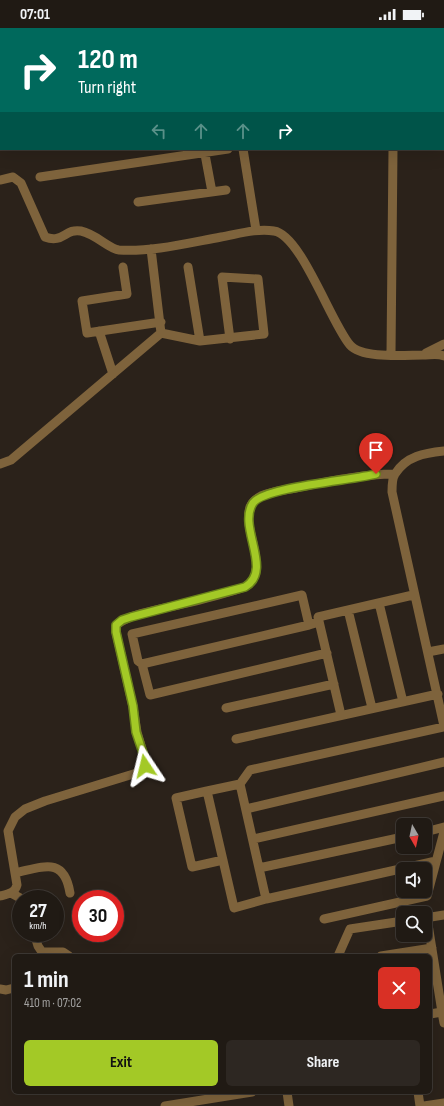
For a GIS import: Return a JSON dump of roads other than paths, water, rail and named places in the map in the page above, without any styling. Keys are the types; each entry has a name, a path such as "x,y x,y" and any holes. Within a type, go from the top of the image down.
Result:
{"street":[{"path":"40,177 216,150"},
{"path":"243,150 256,230"},
{"path":"391,354 393,150"},
{"path":"205,151 212,192"},
{"path":"0,180 12,177 21,183 45,236 53,240 61,238 68,232 81,231 94,235 116,250 151,249 256,230 273,230 286,236 298,250 309,273 321,291 340,331 351,346 367,354 444,356"},
{"path":"138,202 226,190"},
{"path":"0,464 11,460 161,332 151,249"},
{"path":"123,267 127,294 82,301 87,333 161,322"},
{"path":"188,267 200,341"},
{"path":"161,332 200,341 230,339 264,334 258,279 222,277 230,339"},
{"path":"99,331 113,374"},
{"path":"423,355 444,344"},
{"path":"0,896 11,894 16,890 16,873 8,831 16,817 25,809 45,801 140,772 145,766 144,756 136,732 133,706 116,632 116,625 131,617 199,601 245,587 251,583 257,572 250,531 250,507 256,499 278,491 321,483 376,474 394,474 414,457 422,454 444,452"},
{"path":"223,860 192,867 176,798 240,784 250,770 444,726 438,694 413,595 392,492 394,474"},
{"path":"309,625 302,595 132,634 138,661 142,664 150,694 327,653"},
{"path":"341,715 318,617 413,595"},
{"path":"380,603 403,702"},
{"path":"348,610 372,708"},
{"path":"142,664 319,622"},
{"path":"428,652 444,648"},
{"path":"226,708 334,684"},
{"path":"236,739 438,694"},
{"path":"246,809 444,762"},
{"path":"240,784 266,898"},
{"path":"207,791 234,908 266,898 436,861"},
{"path":"253,838 444,796"},
{"path":"432,831 444,828"},
{"path":"324,919 427,896 444,832"},
{"path":"260,868 396,838"},
{"path":"16,873 47,866 56,867 64,874 70,893"},
{"path":"432,917 444,915"},
{"path":"339,954 350,929 396,922"},
{"path":"37,942 42,952 64,952 66,954"},
{"path":"431,942 434,978 443,1012 444,1023"},
{"path":"394,954 432,948"},
{"path":"0,988 6,990 12,988"},
{"path":"432,1014 443,1012"},
{"path":"165,1106 240,1094"},
{"path":"287,1094 289,1106"},
{"path":"418,1094 420,1106"},
{"path":"424,1106 444,1103"}]}
